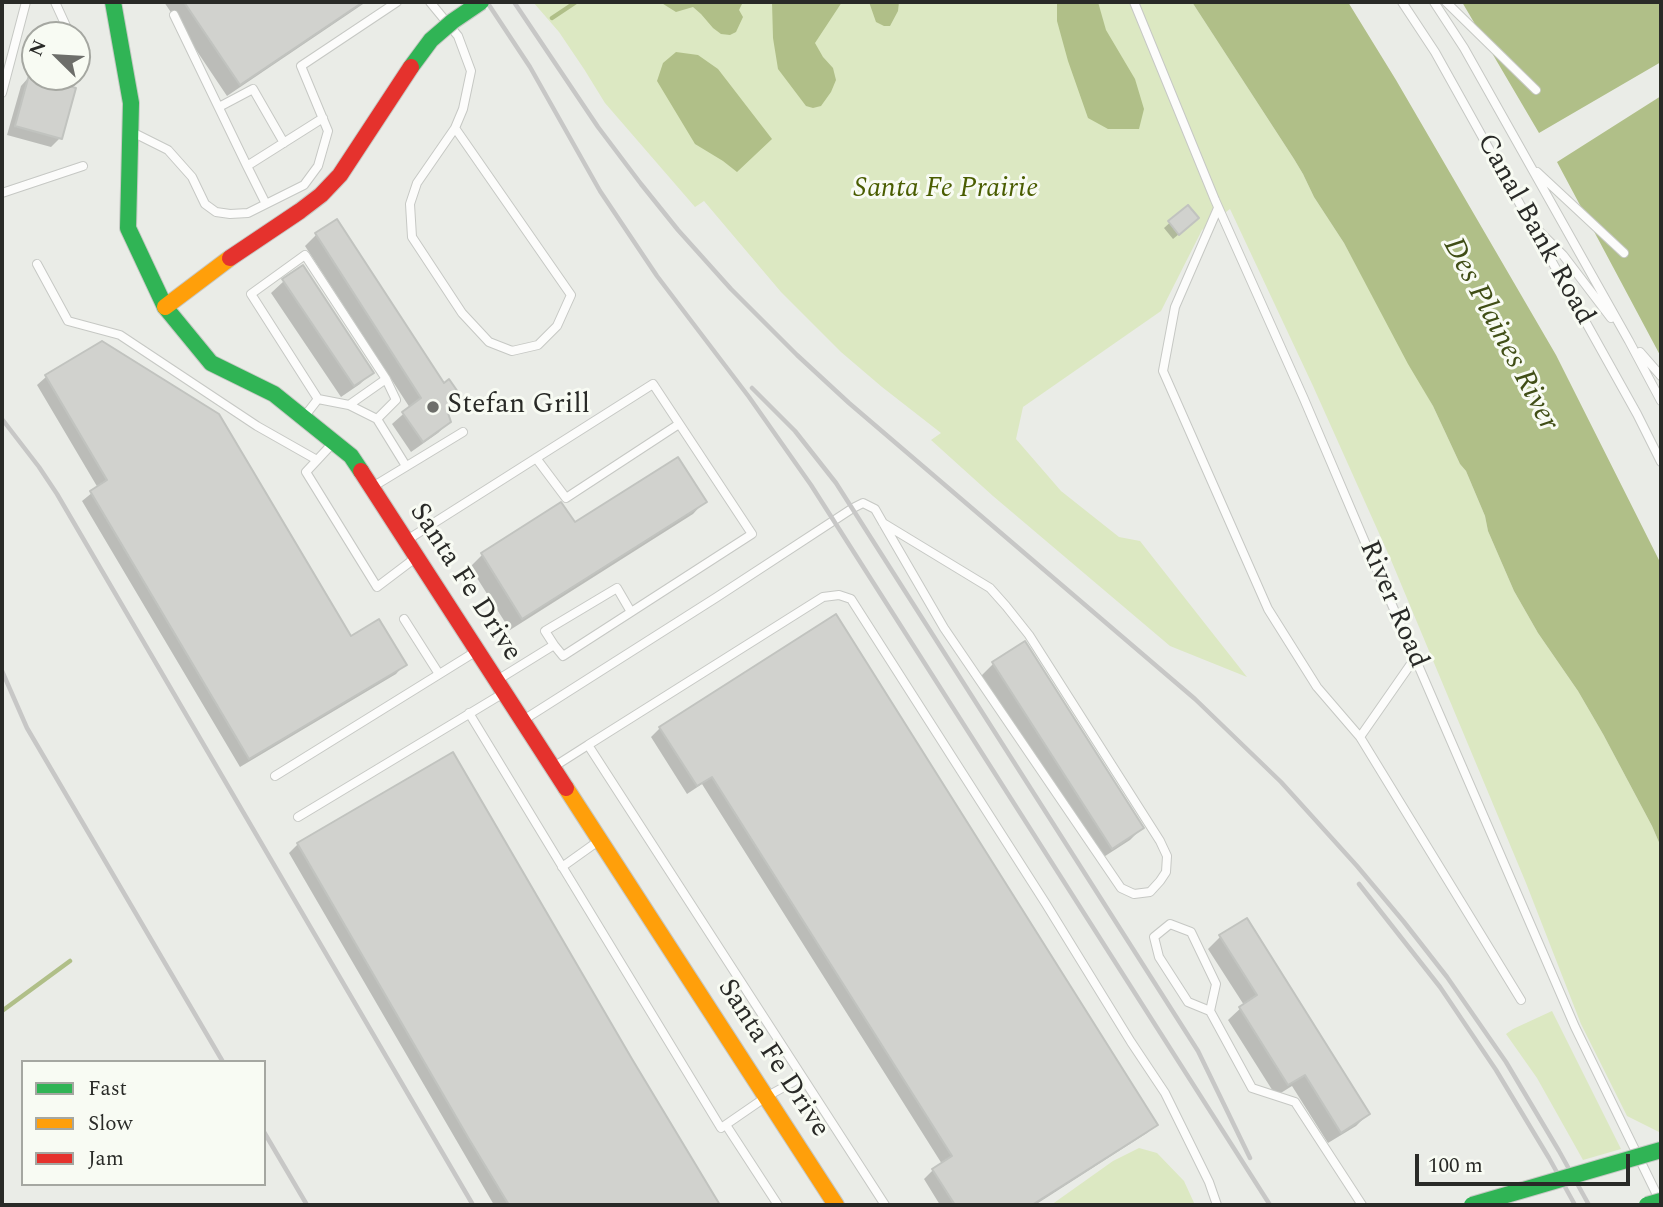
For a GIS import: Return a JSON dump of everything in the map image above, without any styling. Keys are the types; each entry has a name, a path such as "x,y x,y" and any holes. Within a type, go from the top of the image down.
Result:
{"main road":[{"name":"Santa Fe Drive","path":"113,2 131,103 128,228 165,307 211,363 274,394 351,456 836,1205"},
{"path":"165,307 321,195 340,175 431,40 481,2"},
{"path":"1472,1205 1661,1150"},
{"path":"1647,1205 1661,1202"}],"lane":[{"path":"2,93 26,2"},
{"path":"55,2 64,21"},
{"path":"130,131 168,150 192,177 205,204 216,212 247,213 304,185 318,166 328,131 301,66 397,2"},
{"path":"430,2 458,36 471,71 463,109 455,128 417,183 410,204 412,237 462,313 489,342 512,351 538,345 558,326 571,295 455,128"},
{"name":"River Road","path":"1134,2 1218,208 1304,399 1575,1027 1661,1202"},
{"name":"Canal Bank Road","path":"1402,2 1435,52 1637,414 1661,462"},
{"path":"1434,2 1464,48 1661,401"},
{"path":"1446,2 1536,90"},
{"path":"174,15 265,204"},
{"path":"219,107 253,89 284,143"},
{"path":"247,166 323,118"},
{"path":"1530,165 1624,253"},
{"path":"2,193 83,166"},
{"path":"1218,208 1175,307 1163,372 1268,610 1317,687 1360,737 1521,1000"},
{"path":"1530,222 1563,255 1629,341 1661,376"},
{"path":"377,419 396,400 386,379 305,255 251,294 318,400 349,405 377,419 407,466"},
{"path":"37,264 68,321 120,335 257,426 317,460"},
{"path":"349,405 386,379"},
{"path":"406,541 653,384 752,534 563,656 545,631 617,588 631,612"},
{"path":"303,417 318,400"},
{"path":"536,458 566,498 679,424"},
{"path":"371,487 463,432"},
{"path":"334,442 306,472 377,587 416,557"},
{"path":"522,721 863,503 875,509 883,523 944,628 1121,887 1135,894 1150,892 1166,872 1167,856 1160,841 1028,635 990,588 883,523"},
{"path":"553,768 823,597 839,594 851,599 1165,1093 1209,1182 1217,1205"},
{"path":"404,619 439,674"},
{"path":"298,817 469,713 554,645"},
{"path":"275,776 477,651"},
{"path":"1360,737 1415,658"},
{"path":"469,713 721,1128 766,1097 802,1077"},
{"path":"588,746 885,1205"},
{"path":"562,867 600,840"},
{"path":"1210,1011 1216,984 1191,932 1170,924 1154,937 1158,957 1188,1002 1210,1011 1252,1088 1295,1102 1362,1205"},
{"path":"726,1125 778,1205"}],"green space":[{"name":"Santa Fe Prairie","path":"533,2 1192,2 1294,159 1314,197 1344,243 1466,471 1514,591 1603,734 1661,847 1661,1133 1627,1116 1581,1024 1526,883 1391,560 1230,209 1202,230 1161,311 1023,407 1016,439 1061,491 1119,537 1140,541 1247,677 1170,646 931,440 941,433 841,352 781,292 704,201 695,207 605,103 559,32"},
{"path":"1552,1011 1621,1149 1583,1160 1537,1078 1506,1034"},
{"path":"1139,1148 1157,1153 1184,1181 1195,1205 1051,1205 1113,1161"}],"water":[{"path":"660,2 743,2 739,10 743,17 736,32 730,35 721,34 693,7 676,12"},
{"path":"772,2 842,2 815,43 833,68 836,80 821,106 806,106 778,69 773,38"},
{"path":"869,2 899,2 898,11 890,26 876,22"},
{"path":"1057,2 1098,2 1106,30 1135,79 1144,109 1139,129 1108,129 1088,118 1057,21"},
{"name":"Des Plaines River","path":"1192,2 1348,2 1556,355 1661,564 1661,847 1603,734 1514,591 1466,471 1344,243 1314,197 1294,159"},
{"path":"1462,2 1661,2 1661,62 1539,133"},
{"path":"676,52 698,55 718,69 772,139 737,172 695,144 657,81 663,63"},
{"path":"1661,96 1661,357 1557,162"}],"building":[{"path":"184,2 363,2 240,85"},
{"path":"25,91 75,91 62,139 15,126"},
{"path":"1188,205 1199,218 1179,235 1168,221"},
{"path":"337,219 444,383 449,379 465,402 448,413 451,422 423,442 402,412 421,398 315,233"},
{"path":"303,265 374,373 354,386 282,279"},
{"path":"102,341 219,414 351,636 379,619 407,665 249,759 90,491 107,480 45,375"},
{"path":"678,457 707,502 522,619 481,553 561,502 575,522"},
{"path":"836,614 1158,1125 1032,1205 955,1205 932,1169 952,1156 712,777 697,786 659,727"},
{"path":"1025,641 1144,828 1112,849 992,662"},
{"path":"453,752 720,1205 509,1205 469,1139 297,843"},
{"path":"1247,918 1370,1114 1341,1133 1305,1075 1288,1085 1239,1007 1257,995 1219,935"}],"waterway":[{"path":"552,18 576,2"},
{"path":"2,1011 70,961"}],"railway":[{"path":"487,2 530,67 600,191 657,276 749,397 811,485 1270,1205"},
{"path":"514,2 598,127 641,184 731,289 849,403 1195,699 1281,782 1357,866 1447,977 1506,1062 1589,1205"},
{"path":"752,388 795,431 836,483 1198,1051 1250,1158"},
{"path":"2,419 57,494 473,1205"},
{"path":"2,671 27,728 222,1060"},
{"path":"1359,884 1440,987 1496,1070 1575,1205"},
{"path":"266,1135 307,1205"}],"traffic: fast":[{"path":"113,2 131,103 128,228 165,307 211,363 274,394 351,456 361,471"},
{"path":"411,67 431,40 481,2"},
{"path":"1472,1205 1661,1150"},
{"path":"1647,1205 1661,1201"}],"traffic: slow":[{"path":"165,307 230,258"},
{"path":"566,788 836,1205"}],"traffic: jam":[{"path":"230,258 300,211 321,195 340,175 411,67"},
{"path":"361,471 566,788"}],"place":[{"name":"Stefan Grill","path":"433,407"}]}
